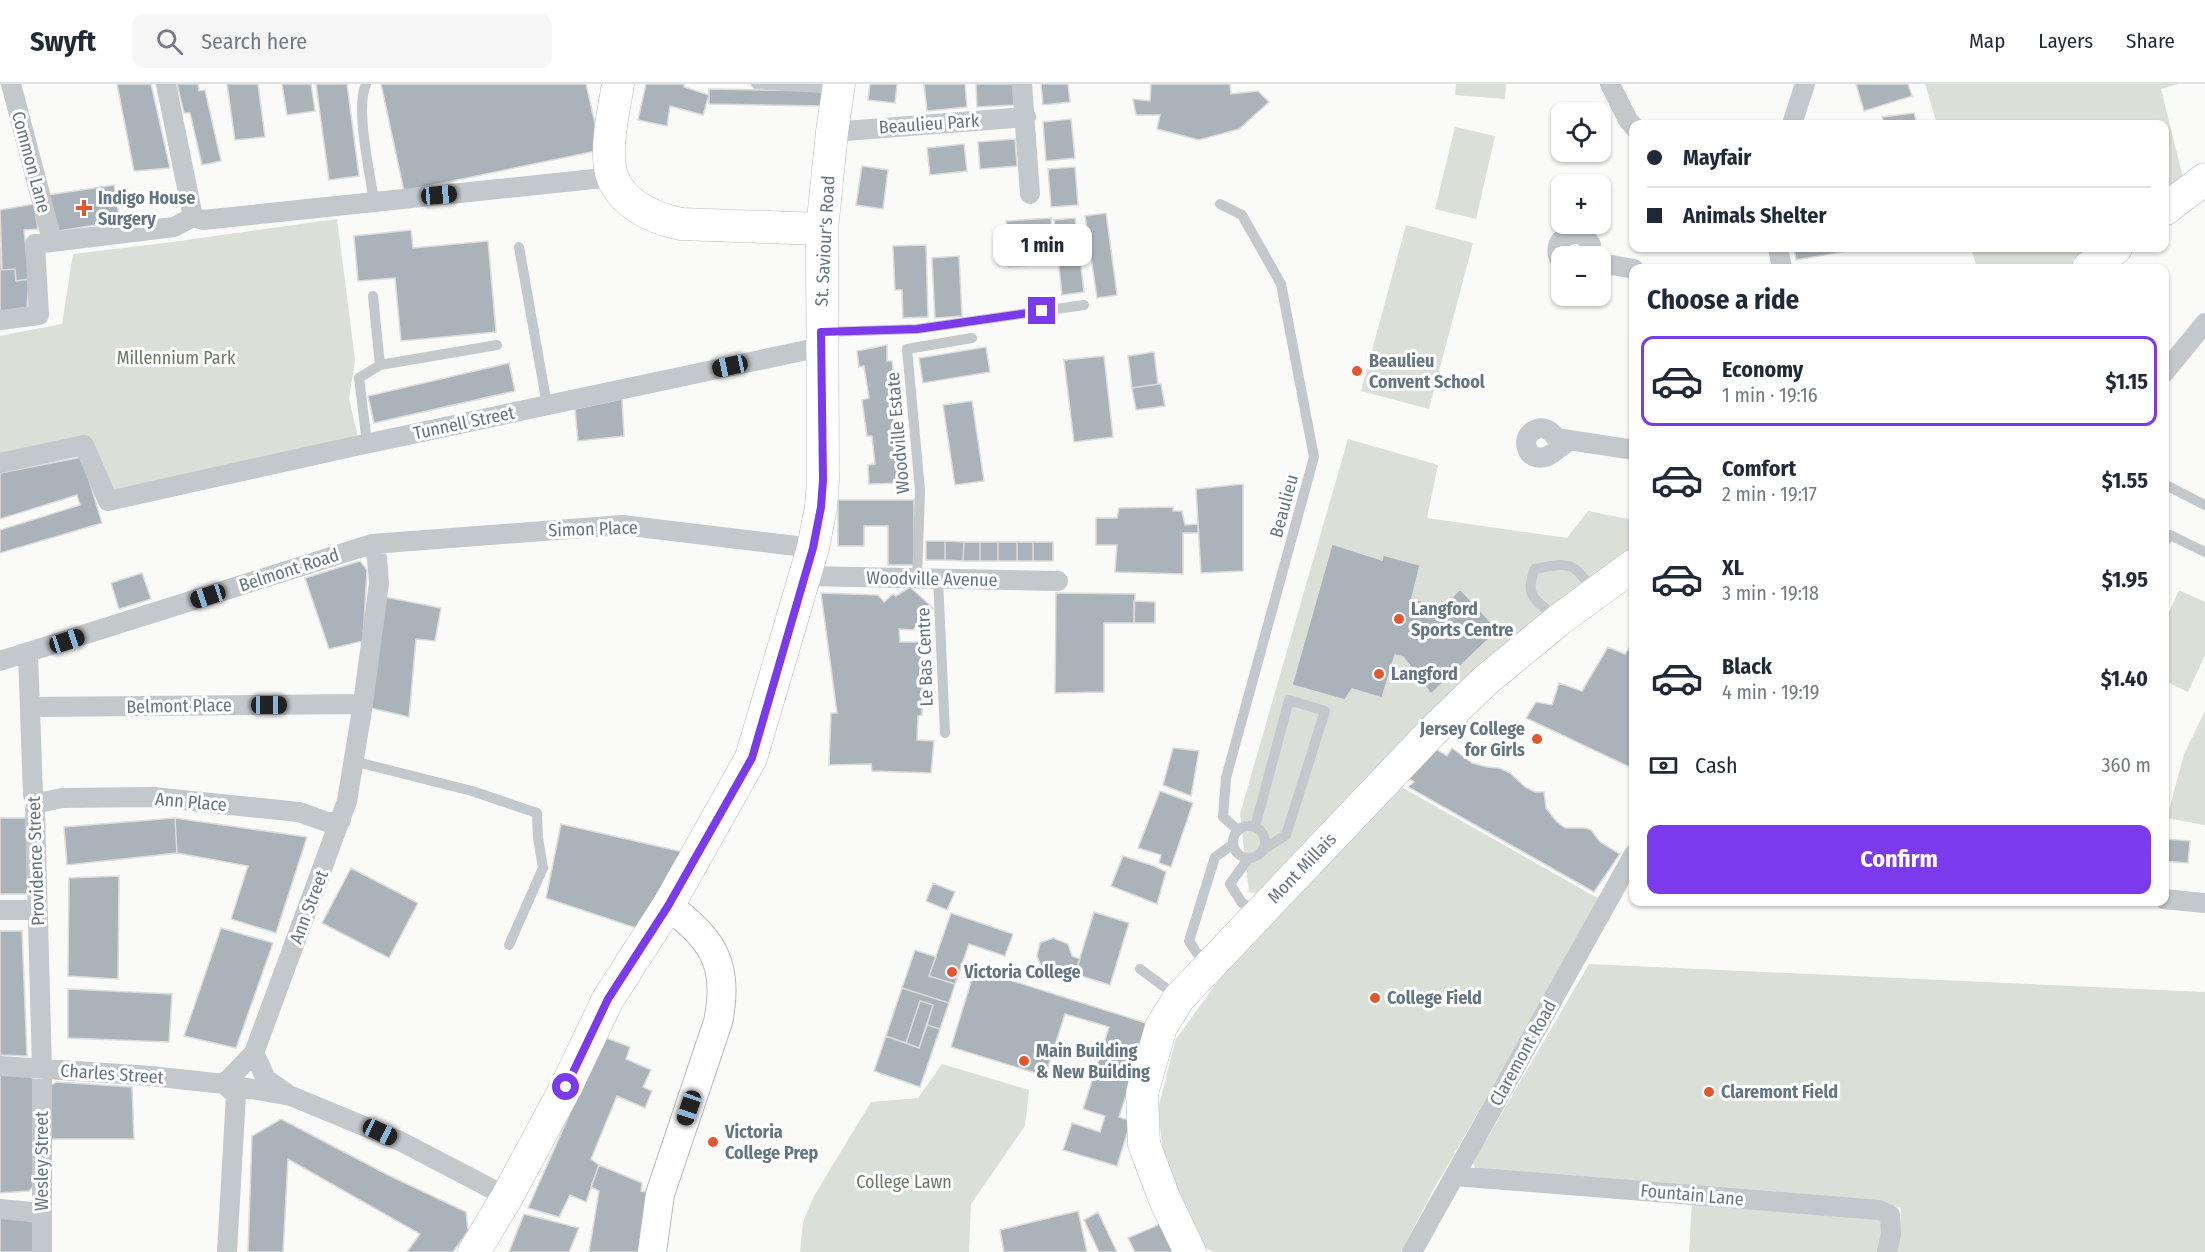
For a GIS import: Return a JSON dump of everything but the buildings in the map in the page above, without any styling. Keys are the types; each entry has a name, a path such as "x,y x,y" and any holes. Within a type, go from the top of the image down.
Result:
{"main road":[{"path":"618,84 610,156 613,177 617,186 635,205 661,220 681,224 822,229"},
{"name":"St. Saviour's Road","path":"474,1252 507,1197 566,1087 608,999 668,906 752,758 809,562 821,507 823,480 822,229 839,87"},
{"path":"2169,206 2205,179"},
{"name":"Mont Millais","path":"1190,1252 1165,1200 1144,1144 1142,1093 1161,1027 1179,998 1432,732 1486,680 1559,620 1629,569"},
{"path":"652,1252 660,1194 718,1022 722,1001 720,969 704,936 689,921 668,906"}],"street":[{"name":"Common Lane","path":"10,84 52,240"},
{"path":"166,84 193,217"},
{"path":"1022,84 1030,194"},
{"path":"1610,84 1629,121"},
{"path":"1793,120 1805,84"},
{"name":"Beaulieu Park","path":"832,132 1026,117"},
{"path":"0,321 39,315 35,244 52,240 174,227 193,217 203,220 613,177"},
{"path":"1558,246 1563,237 1569,234 1586,237 1590,246"},
{"path":"1611,265 1629,268"},
{"path":"2169,367 2205,323"},
{"name":"Tunnell Street","path":"0,463 84,445 108,501 547,405 821,340"},
{"path":"1569,441 1629,449"},
{"name":"Simon Place","path":"372,544 622,525 809,562"},
{"name":"Belmont Road","path":"0,661 372,544"},
{"name":"Ann Street","path":"224,1084 254,1053 347,801 379,583 377,558 372,544"},
{"name":"Woodville Avenue","path":"809,562 917,579 1058,581"},
{"name":"Providence Street","path":"28,653 32,707 33,795 38,801 35,810 42,1069"},
{"name":"Belmont Place","path":"32,707 363,704"},
{"name":"Ann Place","path":"38,801 62,798 153,797 299,812 330,823 341,820"},
{"name":"Claremont Road","path":"1412,1252 1629,863"},
{"path":"2169,899 2205,903"},
{"path":"0,910 37,910"},
{"path":"254,1053 266,1079 291,1096 400,1141 507,1197"},
{"name":"Charles Street","path":"0,1066 151,1076 224,1084 291,1096"},
{"name":"Wesley Street","path":"42,1069 42,1252"},
{"path":"224,1084 236,1095 226,1188 227,1252"},
{"name":"Fountain Lane","path":"1455,1176 1879,1210 1890,1215 1891,1234 1887,1252"},
{"path":"0,1209 42,1213"}],"lane":[{"path":"366,84 362,92 362,110 374,201"},
{"path":"756,84 839,87"},
{"name":"Beaulieu","path":"1220,204 1242,215 1281,284 1314,457 1226,778 1223,817 1238,830"},
{"path":"519,248 547,405"},
{"path":"373,296 380,364"},
{"path":"821,340 1084,305"},
{"name":"Woodville Estate","path":"917,579 920,490 908,349 972,338"},
{"path":"367,443 359,378 380,364 497,345"},
{"path":"2169,487 2205,506"},
{"path":"2169,536 2205,552"},
{"path":"1559,620 1531,594 1529,582 1535,569 1553,565 1568,565 1576,568 1595,593"},
{"name":"Le Bas Centre","path":"938,579 945,733"},
{"path":"1255,827 1289,700 1325,711 1286,835 1256,857 1248,859 1237,854 1233,845 1234,834 1249,826 1255,827 1263,834 1264,849"},
{"path":"353,761 472,791 537,813 543,868 509,945"},
{"path":"1206,968 1189,941 1215,857 1233,845"},
{"path":"1248,859 1230,884 1242,903 1260,912"},
{"path":"1140,969 1179,998"}],"green space":[{"path":"1456,84 1506,84 1505,99 1455,95"},
{"path":"1925,84 2178,84 2161,89 2169,120 1936,120"},
{"path":"2169,121 2184,182 2169,193"},
{"path":"1455,127 1495,136 1476,219 1435,209"},
{"name":"Millennium Park","path":"337,219 355,360 349,399 358,437 113,490 87,435 0,454 0,336 62,324 73,254"},
{"path":"1406,225 1473,243 1429,409 1361,391"},
{"path":"1972,252 2089,252 2072,264 1976,264"},
{"name":"Langford","path":"1348,439 1438,465 1427,518 1567,538 1588,511 1629,519 1629,552 1498,656 1263,894 1249,892 1240,814"},
{"path":"2179,590 2205,602 2205,655 2188,692 2169,683 2169,612"},
{"path":"2205,711 2205,825 2169,818 2184,754"},
{"name":"College Field","path":"1396,784 1601,900 1432,1192 1401,1252 1214,1252 1201,1246 1163,1151 1158,1109 1176,1039 1235,958"},
{"path":"1589,964 2205,992 2205,1252 1894,1252 1900,1228 1901,1207 1476,1171 1472,1160 1488,1137"},
{"name":"College Lawn","path":"942,1064 1029,1090 1025,1126 971,1204 969,1252 800,1252 803,1222 814,1196 871,1102 918,1098"},
{"path":"1692,1202 1885,1219 1882,1252 1689,1252"}],"place":[{"name":"Indigo House Surgery","path":"84,208"},
{"name":"Beaulieu Convent School","path":"1357,371"},
{"name":"Langford Sports Centre","path":"1399,619"},
{"name":"Langford","path":"1379,674"},
{"name":"Jersey College for Girls","path":"1537,739"},
{"name":"Victoria College","path":"952,972"},
{"name":"College Field","path":"1375,998"},
{"name":"Main Building & New Building","path":"1024,1061"},
{"name":"Claremont Field","path":"1709,1092"},
{"name":"Victoria College Prep","path":"713,1142"}],"route":[{"path":"566,1087 608,999 668,906 752,758 813,548 821,507 823,480 821,332 917,329 1042,311"}]}
